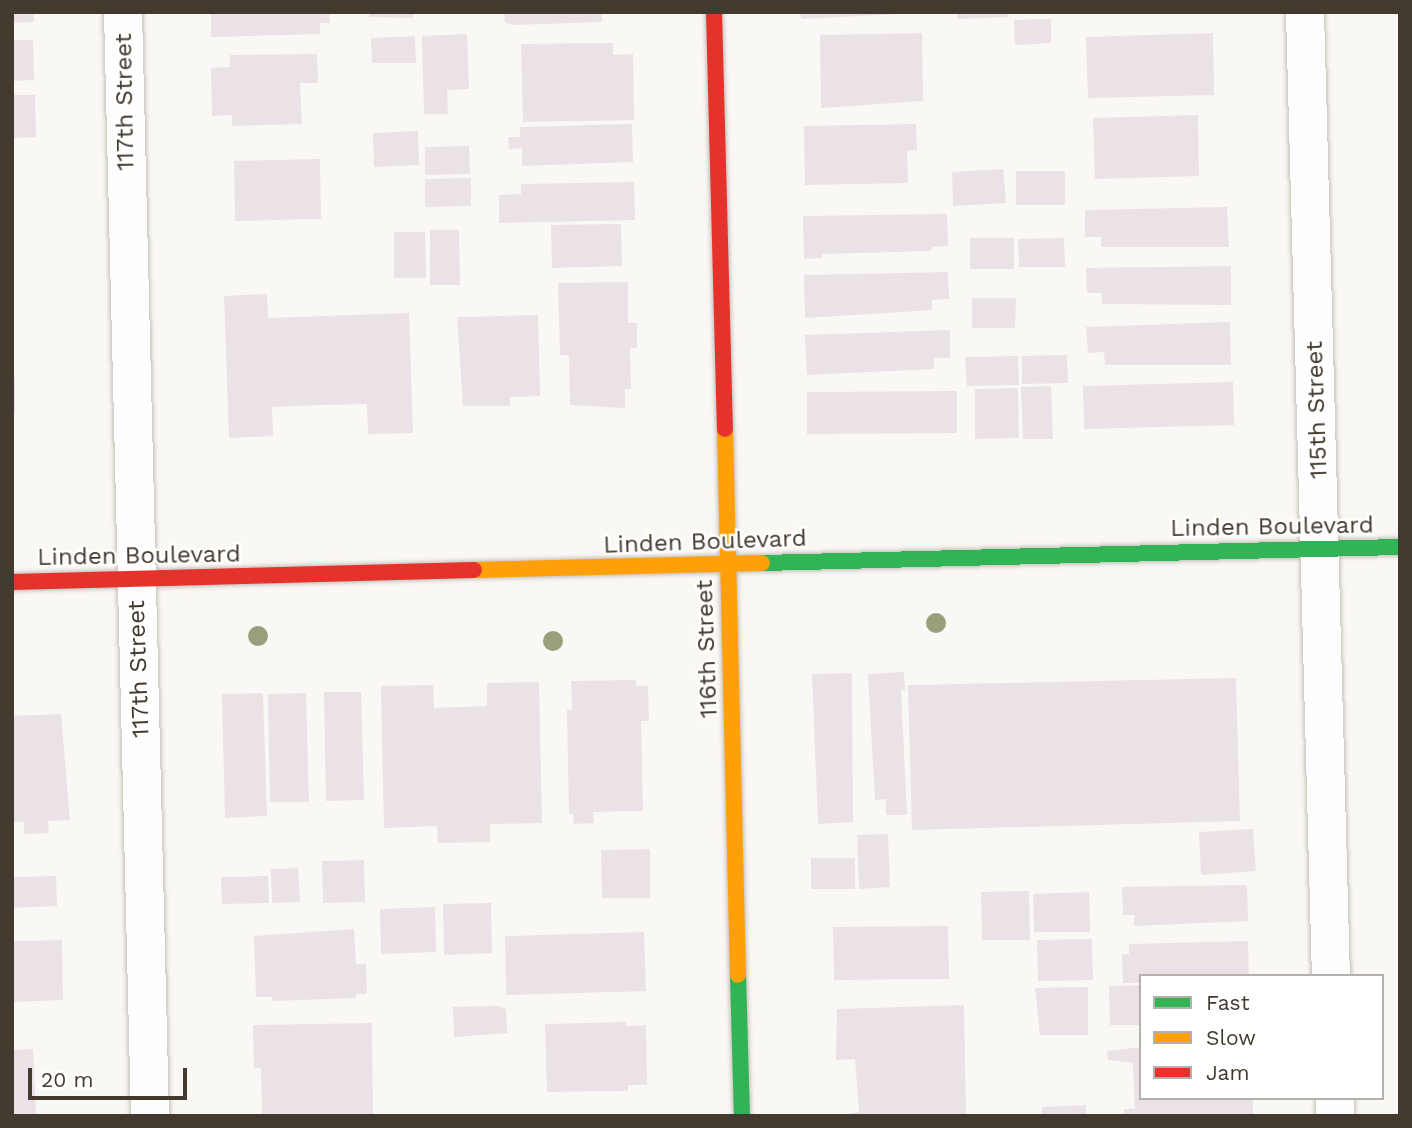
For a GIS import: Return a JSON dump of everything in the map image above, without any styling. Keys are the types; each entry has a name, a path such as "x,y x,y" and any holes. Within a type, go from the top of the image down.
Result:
{"main road":[{"name":"116th Street","path":"714,12 742,1116"},
{"name":"Linden Boulevard","path":"12,582 1400,547"}],"street":[{"name":"117th Street","path":"123,12 150,1116"},
{"name":"115th Street","path":"1305,12 1332,974"}],"building":[{"path":"12,12 33,12 34,22 12,23"},
{"path":"211,12 329,12 330,23 320,23 320,34 211,37"},
{"path":"369,12 413,12 413,18 369,17"},
{"path":"504,12 601,12 602,22 512,25 505,22"},
{"path":"800,12 898,12 898,14 801,19"},
{"path":"957,12 1008,12 1008,17 957,19"},
{"path":"1051,19 1051,43 1015,45 1014,20"},
{"path":"922,33 923,101 821,108 820,35"},
{"path":"1213,33 1214,95 1088,98 1086,37"},
{"path":"467,34 469,89 447,90 448,114 424,114 422,36"},
{"path":"415,36 416,63 372,63 371,38"},
{"path":"12,40 33,40 34,80 12,81"},
{"path":"613,43 613,55 633,54 634,120 523,122 521,44"},
{"path":"317,54 318,83 300,83 302,124 232,126 232,115 212,116 211,68 230,67 230,55"},
{"path":"12,95 35,95 36,137 12,138"},
{"path":"1198,115 1199,176 1095,179 1093,118"},
{"path":"632,124 633,162 522,166 522,148 509,149 508,137 520,137 520,127"},
{"path":"916,124 917,150 907,151 908,183 805,185 804,126"},
{"path":"418,131 419,165 374,167 373,133"},
{"path":"469,146 470,174 425,175 425,147"},
{"path":"320,159 321,219 235,221 234,161"},
{"path":"1003,169 1006,203 953,206 952,172"},
{"path":"1016,171 1065,171 1065,205 1016,205"},
{"path":"471,178 471,206 425,207 425,179"},
{"path":"634,182 635,220 499,223 499,195 521,194 521,184"},
{"path":"1227,207 1229,247 1101,247 1101,237 1085,237 1085,210"},
{"path":"947,214 948,246 932,247 931,251 822,254 822,258 804,259 803,216"},
{"path":"621,224 622,266 552,268 551,225"},
{"path":"430,230 459,230 460,285 430,285"},
{"path":"394,232 425,232 426,278 394,278"},
{"path":"970,238 1014,238 1014,269 970,269"},
{"path":"1064,238 1065,267 1019,267 1018,239"},
{"path":"1231,266 1231,305 1102,304 1102,293 1087,293 1086,268"},
{"path":"948,272 949,299 932,300 932,310 805,318 804,275"},
{"path":"628,282 628,323 637,323 637,348 630,348 631,389 625,389 625,408 570,405 569,355 560,355 558,283"},
{"path":"267,294 268,318 409,313 413,433 368,434 367,404 324,405 272,407 273,436 229,438 224,296"},
{"path":"972,298 1016,298 1015,328 972,328"},
{"path":"538,315 540,396 510,397 510,406 463,406 457,317"},
{"path":"1230,322 1231,365 1105,365 1104,352 1088,353 1086,327"},
{"path":"950,330 950,358 934,358 934,369 807,375 805,335"},
{"path":"1067,355 1068,383 1022,384 1022,356"},
{"path":"1018,356 1019,385 967,386 965,357"},
{"path":"12,377 15,377 15,413 12,413"},
{"path":"1233,382 1234,425 1084,429 1083,386"},
{"path":"1051,386 1053,439 1023,439 1021,387"},
{"path":"1018,388 1019,438 975,439 975,389"},
{"path":"957,391 957,433 807,434 807,392"},
{"path":"904,672 905,690 901,690 907,815 886,815 886,799 875,800 868,674"},
{"path":"852,673 853,822 818,824 812,674"},
{"path":"1236,678 1240,821 912,830 908,685"},
{"path":"636,680 636,686 648,686 649,721 641,721 643,811 593,812 594,823 574,824 573,814 569,814 567,710 572,710 571,681"},
{"path":"539,682 542,823 490,824 490,842 438,843 437,826 384,828 381,686 433,685 434,708 487,706 487,683"},
{"path":"324,692 361,692 364,800 326,801"},
{"path":"263,693 267,816 225,818 222,694"},
{"path":"306,693 309,802 270,802 268,694"},
{"path":"61,714 70,820 48,821 49,833 24,834 24,822 12,822 12,716"},
{"path":"1253,829 1256,871 1201,875 1199,832"},
{"path":"888,834 890,887 859,889 857,835"},
{"path":"650,849 650,898 602,898 601,850"},
{"path":"811,858 855,858 855,889 811,889"},
{"path":"364,860 365,902 323,903 322,861"},
{"path":"298,868 300,902 272,903 271,869"},
{"path":"56,876 57,906 12,908 12,877"},
{"path":"268,876 269,903 222,904 221,877"},
{"path":"1247,885 1248,921 1134,926 1135,915 1123,915 1122,887"},
{"path":"1029,891 1030,940 982,940 981,892"},
{"path":"1089,892 1090,932 1034,932 1033,894"},
{"path":"491,903 492,953 444,955 443,904"},
{"path":"435,907 436,952 381,954 380,909"},
{"path":"948,926 949,979 834,980 833,927"},
{"path":"354,929 356,964 366,964 367,994 356,994 356,998 273,1001 272,997 256,997 254,936"},
{"path":"644,932 646,991 506,995 505,936"},
{"path":"1092,939 1093,980 1038,981 1037,940"},
{"path":"62,940 63,1000 12,1002 12,941"},
{"path":"1248,941 1249,974 1139,974 1139,983 1123,983 1122,954 1129,954 1129,944"},
{"path":"1139,985 1139,1025 1110,1025 1109,986"},
{"path":"1088,987 1088,1035 1040,1035 1035,988"},
{"path":"964,1005 966,1116 834,1116 859,1112 855,1059 836,1060 837,1009"},
{"path":"498,1006 506,1009 507,1033 454,1037 453,1007"},
{"path":"626,1022 626,1026 646,1025 647,1085 628,1085 628,1091 547,1092 545,1024"},
{"path":"372,1023 373,1116 262,1116 261,1068 254,1068 253,1025"},
{"path":"1139,1047 1139,1100 1253,1100 1253,1116 1124,1116 1124,1109 1135,1109 1133,1063 1108,1060 1107,1051"},
{"path":"33,1049 36,1116 12,1116 12,1050"},
{"path":"1086,1105 1086,1116 1042,1116 1042,1107"}],"traffic: fast":[{"path":"762,563 1400,547"},
{"path":"738,975 742,1116"}],"traffic: slow":[{"path":"725,429 738,975"},
{"path":"474,570 762,563"}],"traffic: jam":[{"path":"714,12 725,429"},
{"path":"12,582 474,570"}]}
